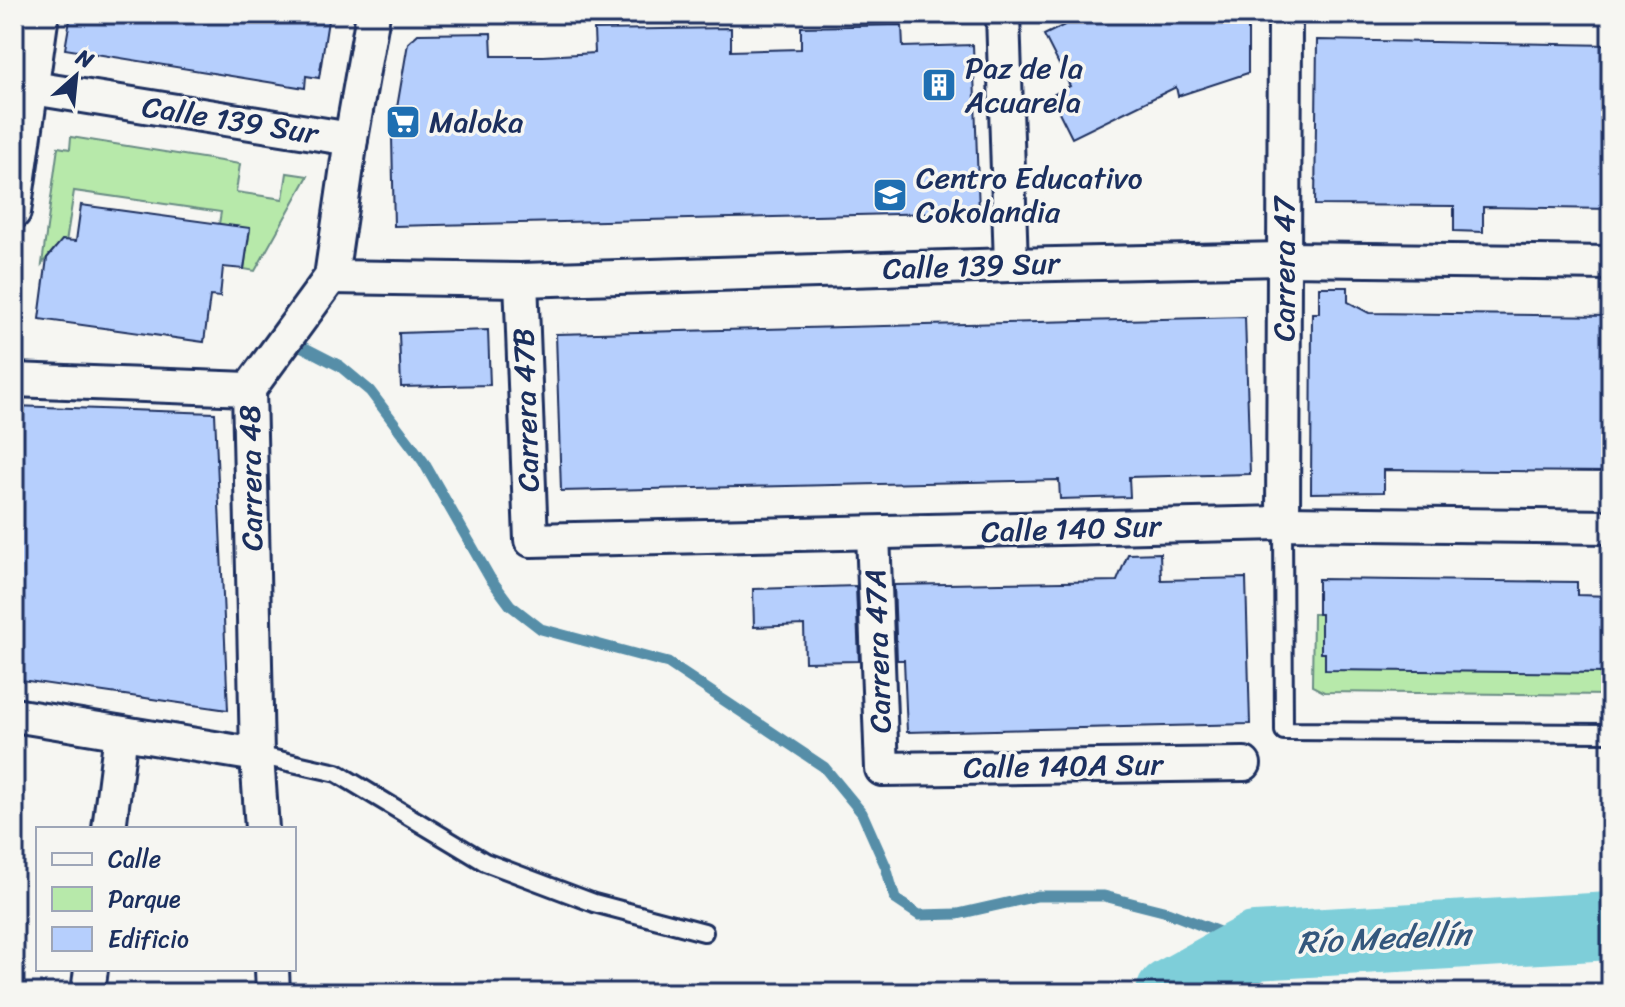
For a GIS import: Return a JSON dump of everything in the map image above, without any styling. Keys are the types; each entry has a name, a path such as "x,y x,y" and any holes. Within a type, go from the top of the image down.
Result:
{"street":[{"path":"14,212 23,86 42,14"},
{"name":"Carrera 48","path":"262,827 257,755 249,389 331,277 373,14"},
{"path":"1003,14 1011,265"},
{"name":"Carrera 47","path":"1283,523 1285,14"},
{"name":"Calle 139 Sur","path":"23,86 351,139"},
{"name":"Calle 139 Sur","path":"331,277 521,280 1285,259 1611,263"},
{"name":"Carrera 47B","path":"521,280 531,540"},
{"path":"14,380 249,389"},
{"name":"Calle 140 Sur","path":"531,540 1283,523 1611,527"},
{"name":"Carrera 47A","path":"873,534 882,769"},
{"path":"14,715 257,755"},
{"path":"109,827 121,733"},
{"name":"Calle 140A Sur","path":"882,769 1244,764"},
{"path":"88,993 91,971"},
{"path":"272,971 273,993"}],"lane":[{"path":"1283,523 1284,731 1611,733"},
{"path":"257,755 337,773 485,862 594,903 704,932"}],"green space":[{"path":"71,137 240,164 236,192 283,199 287,173 308,176 255,271 244,269 250,229 219,224 221,212 74,191 65,249 55,248 42,264 58,147 70,149"},
{"path":"1529,581 1541,581 1549,672 1611,673 1611,695 1324,692 1312,686 1313,614 1325,614 1321,653 1325,653 1325,670 1529,616"}],"building":[{"path":"71,14 329,14 319,78 306,76 305,88 65,49"},
{"path":"1087,14 1248,14 1248,73 1178,96 1176,87 1072,138 1051,96 1070,86 1044,35"},
{"path":"902,25 903,47 973,45 979,212 394,226 392,137 408,43 418,34 491,33 492,56 543,56 595,53 594,30 731,28 731,51 801,49 801,27"},
{"path":"1317,40 1611,45 1611,209 1483,207 1483,232 1454,231 1454,206 1315,205"},
{"path":"81,205 250,228 244,269 223,267 220,297 210,296 204,342 39,319 47,258 62,240 76,241"},
{"path":"1319,287 1348,287 1348,302 1369,313 1611,316 1611,472 1384,470 1384,492 1311,493 1312,313 1319,313"},
{"path":"1245,317 1250,474 1129,477 1130,497 1060,499 1059,480 561,491 556,334"},
{"path":"488,330 490,385 401,387 399,333"},
{"path":"14,406 215,413 228,710 14,679"},
{"path":"1160,553 1161,580 1246,578 1250,724 907,732 904,660 897,660 894,585 1117,581 1128,554"},
{"path":"1318,579 1577,582 1577,595 1611,596 1611,673 1325,670 1325,653 1321,653 1321,614 1318,614"},
{"path":"856,586 859,661 805,662 804,625 754,627 753,589"}],"waterway":[{"path":"299,345 340,366 370,391 423,461 490,578 510,605 541,629 668,663 824,767 862,813 886,867 895,899 919,915 958,914 1037,896 1104,896 1167,912 1255,946"},
{"name":"Río Medellín","path":"1170,993 1255,946 1611,926"}],"place":[{"name":"Paz de la Acuarela","path":"939,85"},
{"name":"Maloka","path":"403,122"},
{"name":"Centro Educativo Cokolandia","path":"890,195"}]}
